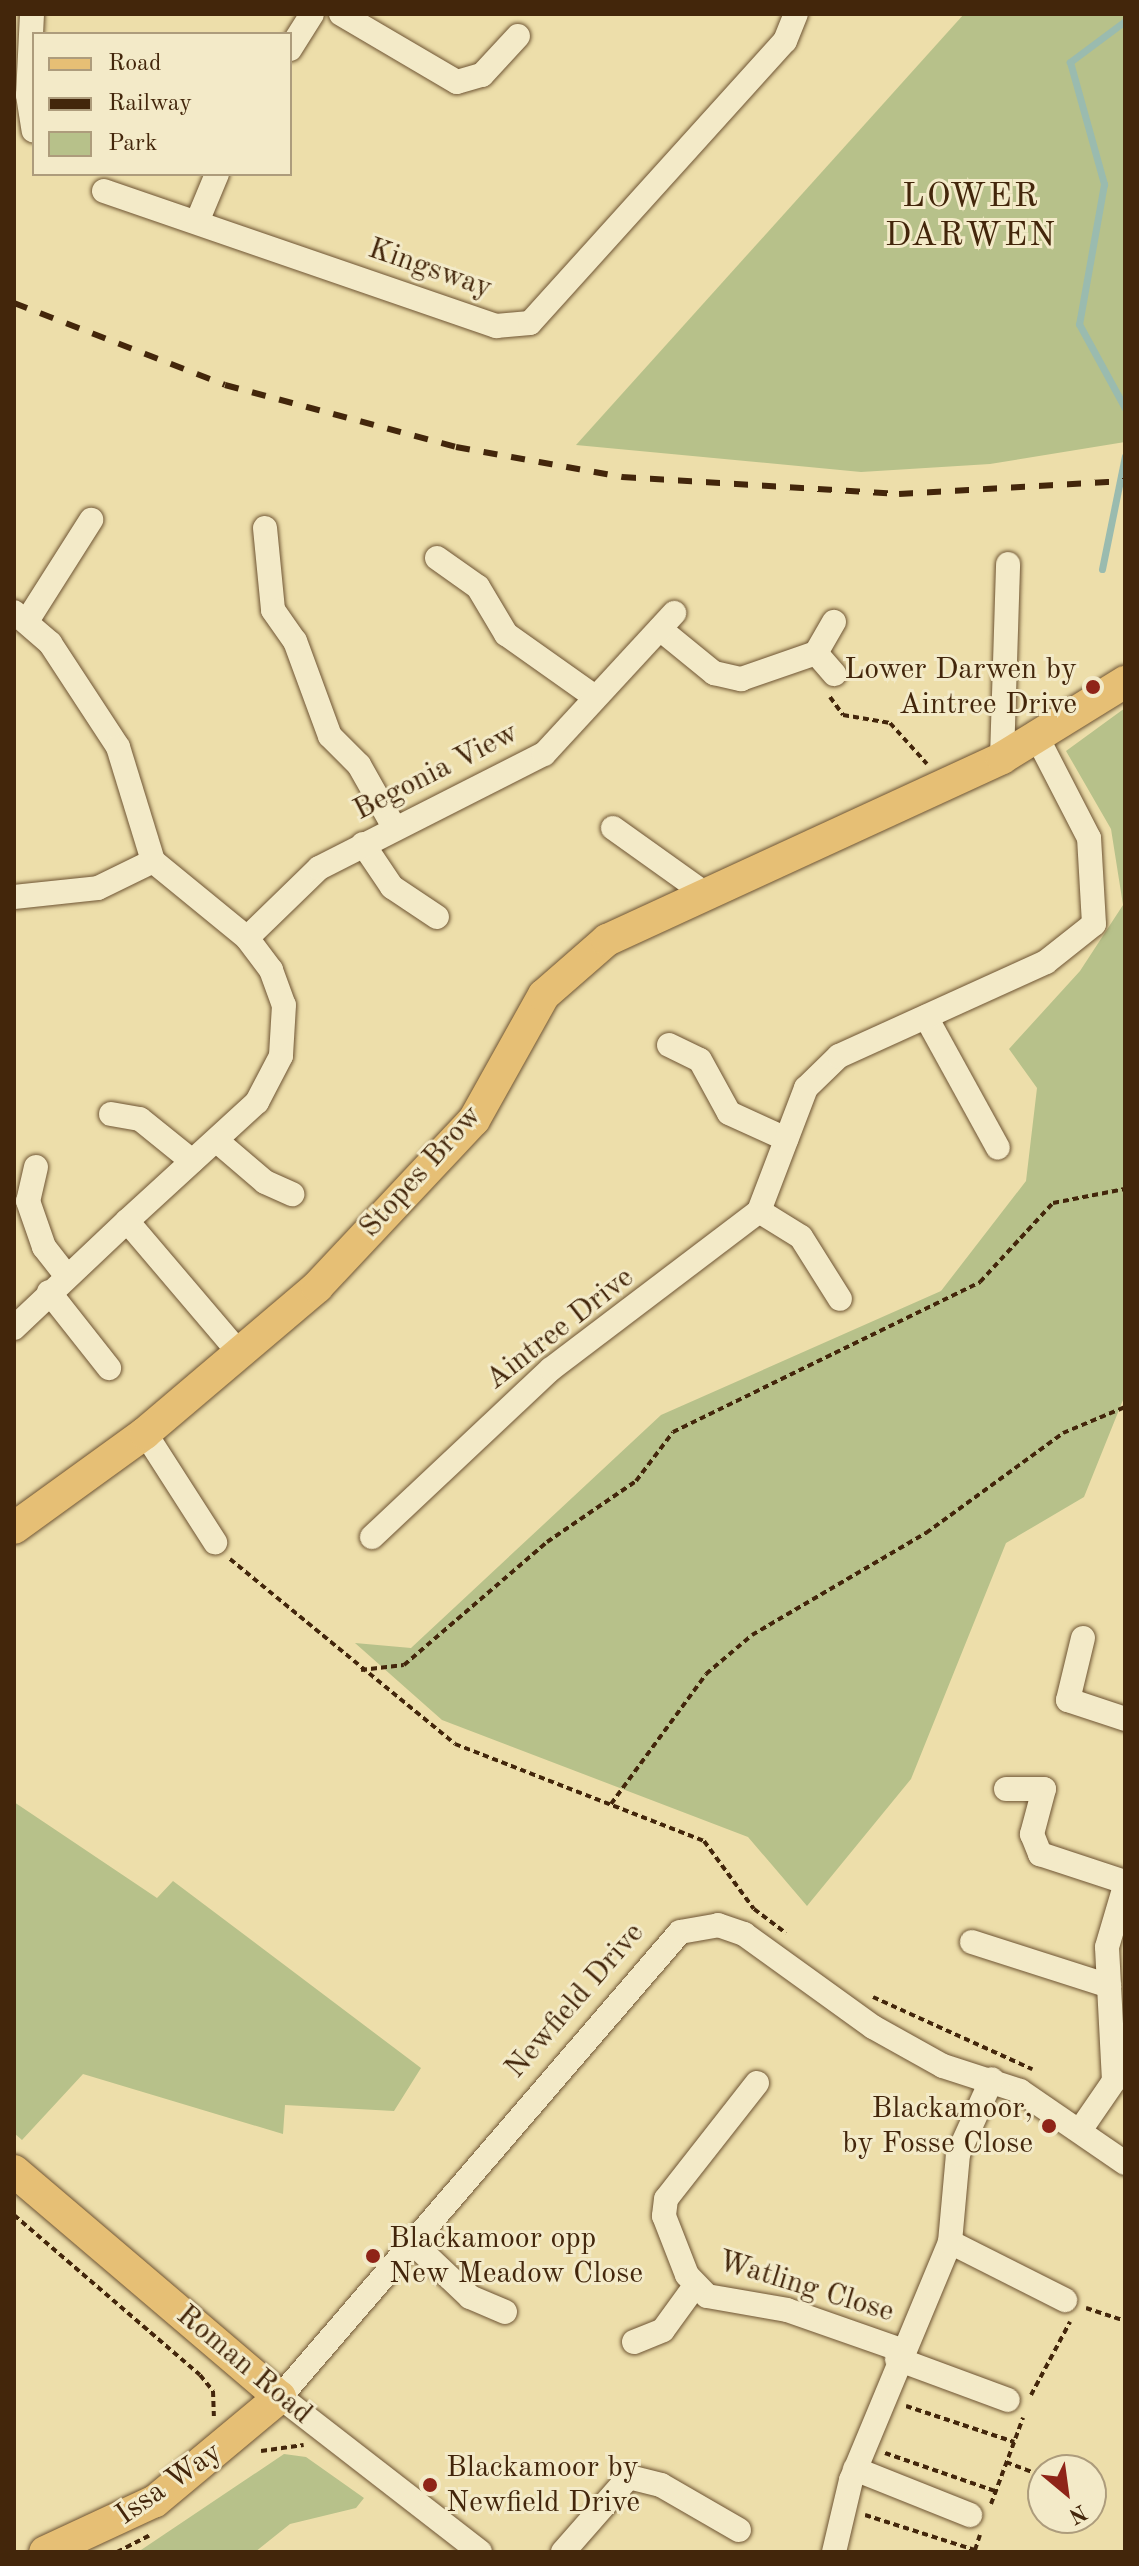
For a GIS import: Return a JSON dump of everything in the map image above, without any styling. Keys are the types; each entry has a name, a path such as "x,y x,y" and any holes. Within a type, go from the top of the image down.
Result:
{"main road":[{"name":"Stopes Brow","path":"14,1528 145,1433 241,1355 317,1287 474,1120 544,995 607,940 1002,758 1038,739 1125,682"},
{"name":"Roman Road","path":"14,2171 280,2397"},
{"name":"Issa Way","path":"45,2552 155,2501 231,2442 280,2397"}],"street":[{"path":"26,125 32,14"},
{"path":"292,46 312,14"},
{"path":"341,14 457,82 482,75 518,36"},
{"name":"Kingsway","path":"104,191 496,326 530,323 785,41 796,14"},
{"path":"197,222 216,176"},
{"path":"14,1328 58,1284 217,1141 268,1087 285,1038 280,990 247,938 153,861 118,747 64,663 21,617 91,520"},
{"path":"265,528 273,610 295,641 330,736 359,765 394,827"},
{"path":"437,558 478,587 506,634 595,697"},
{"path":"1002,758 1008,564"},
{"name":"Begonia View","path":"247,938 319,868 394,827 526,766 667,621 714,673 741,679 816,653"},
{"path":"834,622 816,653 834,674"},
{"path":"840,1299 801,1237 759,1211 806,1088 839,1056 1046,962 1094,924 1089,838 1038,739"},
{"path":"613,828 704,893"},
{"path":"363,844 392,887 437,917"},
{"path":"14,897 98,888 153,861"},
{"path":"926,1017 998,1148"},
{"path":"669,1045 700,1060 729,1113 786,1139"},
{"path":"111,1114 140,1119 192,1161"},
{"path":"217,1141 265,1182 292,1194"},
{"path":"36,1167 28,1201 44,1247 58,1284 109,1368"},
{"name":"Aintree Drive","path":"372,1537 551,1369 759,1211"},
{"path":"127,1221 241,1355"},
{"path":"145,1433 215,1542"},
{"path":"1083,1638 1068,1700 1125,1719"},
{"path":"1006,1789 1044,1789 1032,1834 1040,1854 1125,1884 1109,1986 1114,2081 1081,2129"},
{"name":"Newfield Drive","path":"280,2397 667,1941 694,1926 744,1934 873,2027 943,2066 992,2079 1081,2129 1125,2163"},
{"path":"972,1942 1109,1986"},
{"path":"834,2552 860,2458 899,2354 950,2242 958,2154 992,2079"},
{"name":"Watling Close","path":"757,2083 666,2199 669,2233 695,2286 707,2296 787,2310 1020,2405"},
{"path":"412,2242 470,2297 505,2312"},
{"path":"950,2242 1071,2307"},
{"path":"634,2342 663,2330 695,2286"},
{"name":"Roman Road","path":"280,2397 480,2552"},
{"path":"860,2458 970,2515"},
{"path":"563,2552 629,2477 661,2485 739,2530"}],"path":[{"path":"834,674 829,696 836,711 890,723 922,754 940,787"},
{"path":"361,1670 404,1665 547,1542 636,1481 673,1432 980,1282 1053,1203 1125,1189"},
{"path":"611,1804 706,1674 752,1635 926,1533 1063,1433 1125,1407"},
{"path":"215,1542 361,1670 455,1744 704,1841 754,1909 790,1937"},
{"path":"864,1993 1035,2072"},
{"path":"14,2215 200,2375 213,2391 212,2422 231,2442"},
{"path":"844,2508 977,2551 1014,2442 1020,2405 1071,2307 1125,2321"},
{"path":"883,2398 1014,2442"},
{"path":"860,2458 995,2491"},
{"path":"1006,2462 1027,2470"}],"green space":[{"path":"964,14 1125,14 1125,442 990,464 861,472 576,445"},
{"path":"1125,708 1125,1395 1084,1497 1006,1543 911,1779 807,1906 748,1837 442,1720 355,1643 411,1648 661,1415 941,1291 1026,1181 1037,1088 1009,1049 1080,971 1123,905 1111,829 1066,751"},
{"path":"14,1802 157,1898 173,1881 421,2068 394,2111 285,2105 283,2134 83,2074 22,2140 14,2133"},
{"path":"284,2454 306,2457 364,2498 356,2508 290,2524 255,2552 138,2552"}],"waterway":[{"path":"1125,21 1070,62 1104,184 1079,324 1125,408"},
{"path":"1102,569 1125,456"}],"railway":[{"path":"14,303 225,385 456,447 622,477 899,494 1125,481"}],"place":[{"name":"Lower Darwen by Aintree Drive","path":"1093,687"},
{"name":"Blackamoor, by Fosse Close","path":"1049,2126"},
{"name":"Blackamoor opp New Meadow Close","path":"373,2256"},
{"name":"Blackamoor by Newfield Drive","path":"430,2485"}],"district":[{"name":"LOWER DARWEN","path":"971,216"}]}
